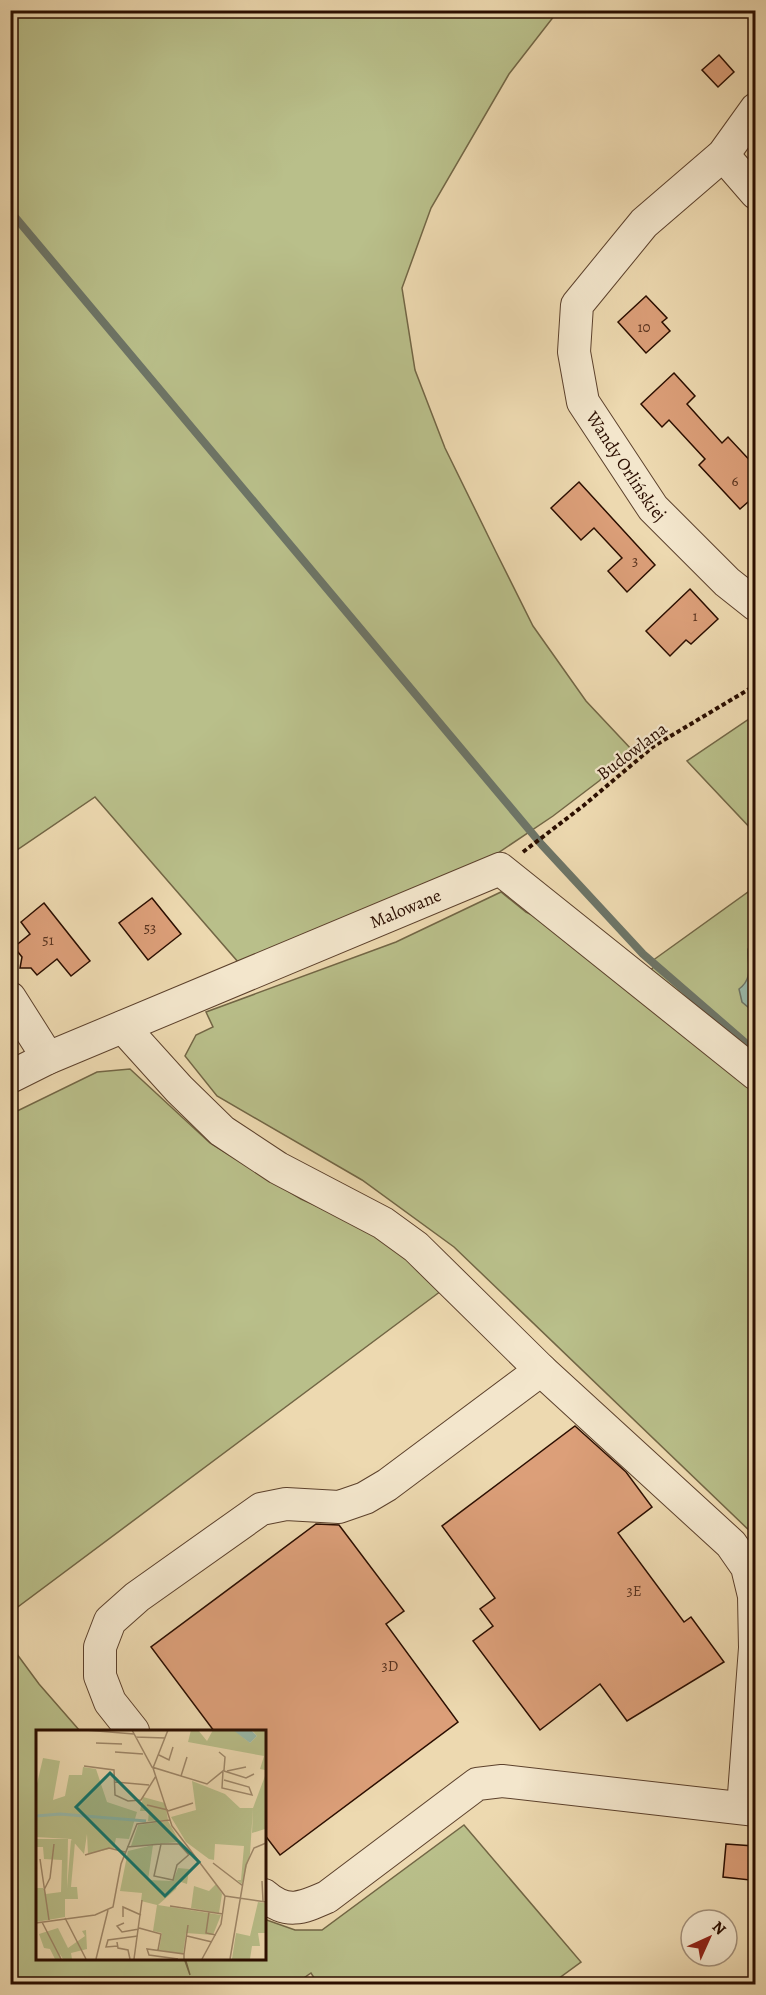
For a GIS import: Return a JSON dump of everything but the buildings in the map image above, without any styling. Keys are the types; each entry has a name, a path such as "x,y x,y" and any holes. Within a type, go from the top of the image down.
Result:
{"street":[{"name":"Wandy Orlińskiej","path":"756,109 723,154 644,223 577,305 574,351 583,402 653,508 726,582 756,605"},
{"path":"723,154 756,193"},
{"name":"Malowane","path":"10,1077 48,1058 500,869 756,1074"},
{"path":"10,998 48,1058"},
{"path":"123,1027 179,1089 222,1131 278,1168 383,1223 416,1247 541,1370 731,1544 747,1567 754,1596 755,1648 749,1809 502,1781 477,1784 327,1897 301,1909 275,1904 266,1897"},
{"path":"132,1730 110,1702 100,1676 100,1647 110,1621 137,1597 261,1509 286,1504 339,1507 365,1498 387,1485 541,1370"}],"path":[{"name":"Budowlana","path":"530,846 654,746 756,685"}],"green space":[{"path":"10,11 558,11 509,74 431,208 402,288 415,370 445,448 496,552 533,626 586,701 632,750 599,781 553,816 489,859 239,963 95,797 11,854"},
{"path":"755,715 755,833 687,761"},
{"path":"755,887 755,1066 644,976 656,965 652,961"},
{"path":"501,892 526,912 567,932 755,1086 755,1536 454,1247 362,1180 217,1096 185,1056 196,1035 213,1027 206,1012 396,942"},
{"path":"130,1069 210,1143 301,1199 389,1238 441,1291 11,1612 11,1114 97,1072"},
{"path":"11,1646 39,1684 79,1730 36,1730 36,1959 184,1959 190,1975 185,1959 266,1959 266,1920 295,1930 322,1930 464,1825 581,1962 551,1984 318,1984 311,1973 295,1984 11,1984"}],"shaded area":[{"path":"755,940 755,1013 742,1002 739,989 747,980 748,949"}],"waterway":[{"path":"10,211 542,845 643,954 756,1052"}]}
